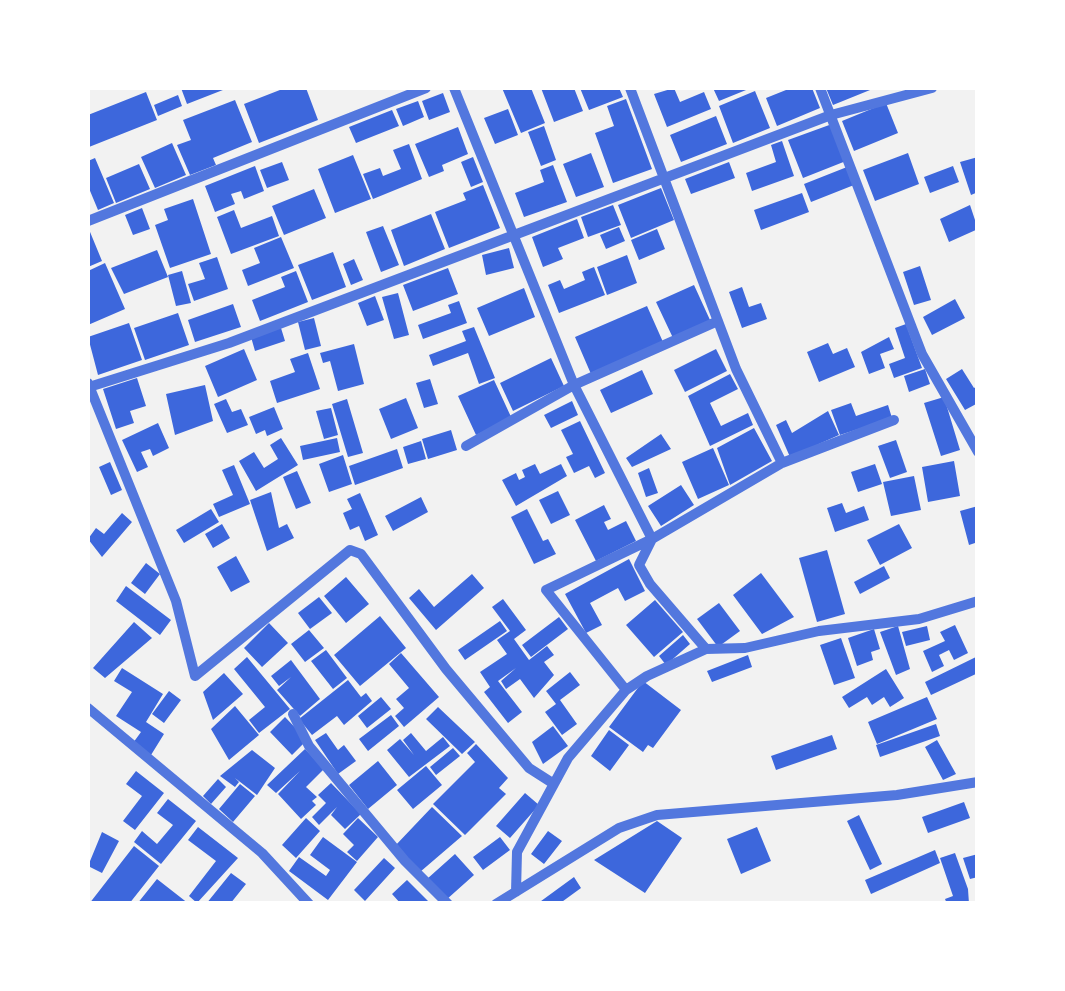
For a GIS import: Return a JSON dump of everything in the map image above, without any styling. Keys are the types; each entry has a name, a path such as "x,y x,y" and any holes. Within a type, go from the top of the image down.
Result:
{"street":[{"path":"88,221 426,88"},
{"path":"454,88 574,385 652,539"},
{"path":"630,88 718,322 782,463"},
{"path":"820,88 922,354 978,452"},
{"path":"554,784 529,768 446,668 361,554 350,550 195,676 176,601 88,385 229,342 831,115 932,88"},
{"path":"466,446 574,385 718,322"},
{"path":"626,690 546,590 652,539 782,463 894,420"},
{"path":"652,539 639,565 650,584 706,649"},
{"path":"516,892 517,852 568,758 626,690 706,649 745,648 818,632 919,619 978,601"},
{"path":"88,708 262,853 309,904"},
{"path":"293,714 309,746 405,862 448,904"},
{"path":"496,904 619,828 657,815 898,795 978,782"}],"building":[{"path":"181,88 228,88 187,104"},
{"path":"285,88 306,88 318,120 259,143 244,104"},
{"path":"502,88 531,88 545,123 521,133"},
{"path":"541,88 574,88 583,111 554,122"},
{"path":"580,88 619,88 623,97 589,110"},
{"path":"674,88 680,102 704,92 711,109 667,127 654,94"},
{"path":"713,88 751,88 719,101"},
{"path":"791,88 812,88 820,108 777,126 766,98"},
{"path":"826,88 875,88 833,105"},
{"path":"755,91 770,128 733,143 719,106"},
{"path":"146,92 157,120 89,147 88,115"},
{"path":"443,93 450,112 429,120 422,101"},
{"path":"178,95 182,106 158,116 154,105"},
{"path":"626,99 652,169 613,183 595,133 614,126 607,106"},
{"path":"235,100 252,142 213,158 216,165 190,175 177,145 191,140 183,120"},
{"path":"418,101 424,117 403,126 396,109"},
{"path":"886,103 898,133 854,151 842,121"},
{"path":"508,109 518,135 495,144 484,118"},
{"path":"392,110 399,126 356,143 349,127"},
{"path":"716,116 727,144 681,162 670,135"},
{"path":"832,124 846,161 803,178 788,140"},
{"path":"544,126 556,160 541,166 528,132"},
{"path":"458,127 468,154 442,165 444,171 429,177 415,144"},
{"path":"782,141 794,176 752,191 746,173 776,162 771,145"},
{"path":"172,143 186,175 155,188 141,157"},
{"path":"409,144 422,179 373,199 363,174 380,168 383,176 401,169 393,150"},
{"path":"591,153 604,187 576,197 563,164"},
{"path":"908,153 919,184 875,201 863,170"},
{"path":"353,155 371,199 335,213 318,169"},
{"path":"473,157 483,182 471,187 461,162"},
{"path":"978,157 978,192 971,195 960,162"},
{"path":"95,158 114,203 98,210 88,186 88,161"},
{"path":"282,162 289,180 267,188 260,170"},
{"path":"729,162 735,178 691,194 685,179"},
{"path":"139,164 150,189 116,203 106,178"},
{"path":"553,165 567,202 524,217 515,193 544,182 540,170"},
{"path":"255,166 264,191 244,199 241,191 231,194 235,204 215,212 205,186"},
{"path":"953,166 959,182 930,193 924,177"},
{"path":"847,167 854,185 811,202 804,184"},
{"path":"483,185 500,228 449,248 435,212 466,200 463,193"},
{"path":"661,188 674,220 631,238 618,205"},
{"path":"314,189 326,218 284,235 272,206"},
{"path":"802,193 809,212 761,230 754,210"},
{"path":"193,199 211,254 170,268 155,225 168,220 164,209"},
{"path":"613,205 621,225 588,237 581,217"},
{"path":"970,205 978,229 949,242 940,219"},
{"path":"142,208 150,229 133,235 125,215"},
{"path":"234,210 241,228 272,216 279,236 231,254 217,217"},
{"path":"431,214 445,249 404,266 391,230"},
{"path":"577,219 584,238 558,248 563,259 543,267 532,237"},
{"path":"383,226 399,265 381,272 366,232"},
{"path":"88,227 102,261 88,267"},
{"path":"619,227 625,241 606,249 600,235"},
{"path":"657,229 665,249 639,260 631,240"},
{"path":"281,237 294,268 248,286 242,270 260,263 254,248"},
{"path":"509,248 514,268 486,275 482,255"},
{"path":"157,250 168,277 124,294 111,268"},
{"path":"333,252 346,287 312,300 298,265"},
{"path":"627,255 637,283 607,295 597,267"},
{"path":"217,257 228,289 194,301 188,284 205,279 199,263"},
{"path":"354,259 363,280 351,285 343,264"},
{"path":"105,263 125,309 88,325 88,271"},
{"path":"920,266 931,300 914,305 903,272"},
{"path":"594,267 605,295 559,313 548,285 560,280 564,289 585,280 582,272"},
{"path":"448,268 458,294 413,311 403,285"},
{"path":"182,271 191,303 176,306 168,275"},
{"path":"296,271 308,302 260,321 252,300 285,287 281,277"},
{"path":"694,285 710,320 673,338 656,302"},
{"path":"742,287 749,307 761,303 767,319 742,328 729,292"},
{"path":"524,288 535,317 489,336 477,308"},
{"path":"398,293 409,335 394,339 382,297"},
{"path":"375,296 384,320 367,326 358,303"},
{"path":"955,299 965,318 932,335 923,317"},
{"path":"459,301 467,323 423,339 418,325 451,313 448,305"},
{"path":"233,304 241,327 195,342 188,320"},
{"path":"647,306 663,342 591,374 575,337"},
{"path":"178,313 189,345 145,360 134,328"},
{"path":"314,318 321,346 305,350 298,322"},
{"path":"129,323 142,360 98,375 88,337"},
{"path":"906,324 922,368 894,378 889,364 905,358 895,328"},
{"path":"474,327 495,378 479,384 468,353 433,366 429,355 466,341 462,331"},
{"path":"281,328 285,341 255,351 251,337"},
{"path":"889,337 894,349 880,354 885,368 869,374 861,352"},
{"path":"828,343 833,354 847,348 855,367 819,382 807,352"},
{"path":"354,344 364,384 338,391 330,361 323,363 320,353"},
{"path":"244,349 257,380 218,397 205,366"},
{"path":"716,349 727,371 685,392 674,370"},
{"path":"308,353 320,389 277,403 270,381 295,372 290,359"},
{"path":"551,358 564,386 513,411 500,383"},
{"path":"925,369 930,384 909,392 904,376"},
{"path":"962,369 974,388 978,386 978,403 965,410 946,379"},
{"path":"642,370 653,394 611,413 600,390"},
{"path":"730,374 738,389 710,403 721,426 748,413 753,425 710,446 688,396"},
{"path":"137,378 146,406 130,411 134,423 116,429 103,389"},
{"path":"430,379 438,404 424,408 416,383"},
{"path":"494,380 512,419 476,435 458,396"},
{"path":"205,385 213,421 175,435 166,394"},
{"path":"944,397 960,450 941,456 924,403"},
{"path":"406,398 418,428 391,439 379,409"},
{"path":"226,399 232,412 241,409 248,425 227,433 214,404"},
{"path":"347,399 363,453 348,457 332,404"},
{"path":"572,401 578,415 551,428 544,415"},
{"path":"851,403 856,416 888,405 892,418 840,435 831,410"},
{"path":"274,407 283,429 267,436 265,430 256,434 249,417"},
{"path":"331,408 338,435 324,439 316,411"},
{"path":"828,411 839,435 790,457 776,425 786,420 792,433"},
{"path":"580,421 605,473 595,478 589,466 574,473 566,457 573,454 561,430"},
{"path":"158,423 169,448 153,456 150,449 141,452 148,467 137,472 122,440"},
{"path":"754,428 772,461 730,485 717,448"},
{"path":"451,430 457,450 428,459 422,439"},
{"path":"661,434 671,449 632,467 626,458"},
{"path":"281,438 298,465 256,491 239,461 254,452 264,468 278,459 270,445"},
{"path":"337,438 340,452 303,460 300,446"},
{"path":"896,440 907,472 890,478 878,446"},
{"path":"421,441 426,459 408,464 403,447"},
{"path":"713,448 729,485 698,499 682,462"},
{"path":"397,449 403,468 355,485 349,466"},
{"path":"343,455 352,484 329,492 319,464"},
{"path":"954,461 960,496 928,502 922,467"},
{"path":"110,462 122,490 111,495 99,467"},
{"path":"535,464 540,474 561,464 567,476 516,506 502,480 516,473 519,480 525,477 522,470"},
{"path":"875,464 882,484 858,492 851,472"},
{"path":"234,465 250,504 219,517 213,504 233,495 222,470"},
{"path":"649,468 658,493 646,497 638,473"},
{"path":"297,471 311,503 296,509 283,477"},
{"path":"914,476 921,510 891,516 883,482"},
{"path":"681,485 694,505 661,526 648,506"},
{"path":"558,491 570,515 551,524 539,500"},
{"path":"271,492 279,528 287,524 294,538 267,551 250,500"},
{"path":"360,493 378,535 365,541 359,526 350,530 343,513 352,509 347,499"},
{"path":"421,497 428,512 393,531 385,516"},
{"path":"842,503 846,513 864,506 869,520 835,532 827,508"},
{"path":"604,505 611,519 604,522 608,530 626,521 636,541 596,561 575,520"},
{"path":"978,506 978,542 969,545 960,511"},
{"path":"211,509 219,522 184,543 176,530"},
{"path":"527,509 543,541 548,539 556,554 534,564 511,517"},
{"path":"122,513 132,522 102,557 88,539 96,528 104,534"},
{"path":"222,524 230,538 213,548 205,534"},
{"path":"899,524 912,548 880,565 867,540"},
{"path":"827,550 845,614 817,622 799,558"},
{"path":"236,556 250,582 231,592 217,567"},
{"path":"629,559 645,591 625,601 618,588 590,603 602,625 586,633 565,594"},
{"path":"146,563 160,574 145,594 131,583"},
{"path":"884,566 890,578 860,594 854,582"},
{"path":"761,573 794,617 762,634 733,595"},
{"path":"472,574 484,588 436,630 409,598 419,589 434,607"},
{"path":"346,577 369,604 346,623 324,596"},
{"path":"126,586 171,620 160,635 116,601"},
{"path":"319,597 332,613 310,629 298,613"},
{"path":"503,599 526,630 514,639 529,660 547,646 554,655 544,662 554,675 534,698 520,679 506,689 501,681 516,668 498,681 522,712 508,723 484,692 490,687 480,672 507,654 497,640 510,631 492,607"},
{"path":"655,600 683,632 654,657 626,625"},
{"path":"719,603 740,631 718,647 697,619"},
{"path":"380,616 406,648 360,686 334,655"},
{"path":"559,617 568,629 531,657 522,645"},
{"path":"500,621 507,631 465,660 458,650"},
{"path":"134,622 152,638 105,678 93,668"},
{"path":"269,623 288,643 262,667 244,648"},
{"path":"955,625 968,653 954,660 949,650 939,655 944,666 932,672 923,651 945,641 940,632"},
{"path":"898,626 910,669 896,675 880,632"},
{"path":"927,626 930,640 906,646 902,632"},
{"path":"874,629 880,649 871,652 873,660 857,666 848,638"},
{"path":"309,630 324,648 305,662 291,644"},
{"path":"683,635 690,644 666,665 659,656"},
{"path":"841,638 855,678 834,685 820,645"},
{"path":"326,650 347,678 333,689 311,661"},
{"path":"401,653 439,697 404,727 395,716 404,708 396,699 409,688 389,664"},
{"path":"748,655 752,667 712,682 707,671"},
{"path":"978,656 978,673 931,695 925,682"},
{"path":"247,657 290,709 259,733 249,720 265,707 234,669"},
{"path":"291,660 320,699 300,716 277,690 291,677 279,686 271,676"},
{"path":"122,668 163,694 146,722 164,734 151,755 133,743 141,732 116,716 132,692 114,681"},
{"path":"886,669 904,698 890,707 884,697 872,705 867,697 849,708 842,697"},
{"path":"570,672 580,685 560,700 577,724 562,735 545,712 556,704 546,691"},
{"path":"224,673 243,694 213,720 203,692"},
{"path":"348,680 361,697 366,693 372,701 344,725 337,716 312,735 299,719"},
{"path":"643,681 681,710 653,748 648,745 643,752 609,727"},
{"path":"169,691 181,700 164,723 152,714"},
{"path":"381,697 391,709 367,728 358,716"},
{"path":"927,697 937,719 877,744 868,722"},
{"path":"235,706 259,735 229,760 211,729"},
{"path":"438,707 475,742 462,754 426,719"},
{"path":"391,715 399,726 368,751 359,739"},
{"path":"285,717 307,740 292,755 270,732"},
{"path":"936,724 940,736 880,757 876,745"},
{"path":"553,726 568,746 543,764 532,742"},
{"path":"609,730 629,745 610,771 591,756"},
{"path":"326,733 338,750 344,745 356,761 338,774 315,740"},
{"path":"411,733 426,751 443,737 450,746 409,777 387,750 400,739 414,755 403,740"},
{"path":"832,735 837,749 776,770 771,756"},
{"path":"937,740 956,774 943,780 925,747"},
{"path":"476,744 508,778 499,788 506,794 465,835 433,804 475,762 467,753"},
{"path":"453,748 460,756 436,775 430,767"},
{"path":"305,749 324,769 306,787 317,797 312,801 316,805 301,819 278,794 300,771 276,793 267,785"},
{"path":"252,750 275,768 257,795 235,778 239,782 235,787 220,776"},
{"path":"378,761 397,785 368,809 349,785"},
{"path":"426,766 442,785 413,809 397,790"},
{"path":"136,771 164,793 135,830 123,821 142,796 126,784"},
{"path":"218,779 226,787 211,804 203,796"},
{"path":"331,783 361,814 345,829 331,815 337,807 319,825 312,817 326,803 318,795"},
{"path":"240,784 255,796 233,822 219,809"},
{"path":"525,793 539,805 510,838 496,826"},
{"path":"168,799 196,821 161,864 134,842 142,831 157,844 173,825 157,813"},
{"path":"964,802 970,818 928,833 922,817"},
{"path":"432,807 462,836 420,872 394,847"},
{"path":"859,815 882,864 870,870 847,821"},
{"path":"306,818 320,831 296,858 282,845"},
{"path":"358,818 378,837 357,861 347,852 354,845 343,834"},
{"path":"657,821 682,838 645,893 594,860"},
{"path":"198,827 238,858 197,903 189,896 216,861 188,840"},
{"path":"757,827 771,861 741,874 727,839"},
{"path":"548,831 562,841 544,864 531,854"},
{"path":"102,832 119,841 102,873 88,866"},
{"path":"323,837 357,862 328,900 289,871 299,857 326,876 330,870 310,855"},
{"path":"500,837 510,850 483,870 473,857"},
{"path":"134,846 159,866 129,904 89,904"},
{"path":"935,850 940,863 871,894 865,880"},
{"path":"955,853 968,889 969,904 947,904 945,899 953,896 940,858"},
{"path":"455,854 474,875 446,900 427,879"},
{"path":"978,854 978,877 970,879 963,858"},
{"path":"384,858 395,868 365,901 354,890"},
{"path":"231,873 246,884 230,904 206,904"},
{"path":"574,877 581,888 559,904 537,904"},
{"path":"157,879 189,904 137,904"},
{"path":"407,880 431,904 401,904 392,894"}]}
